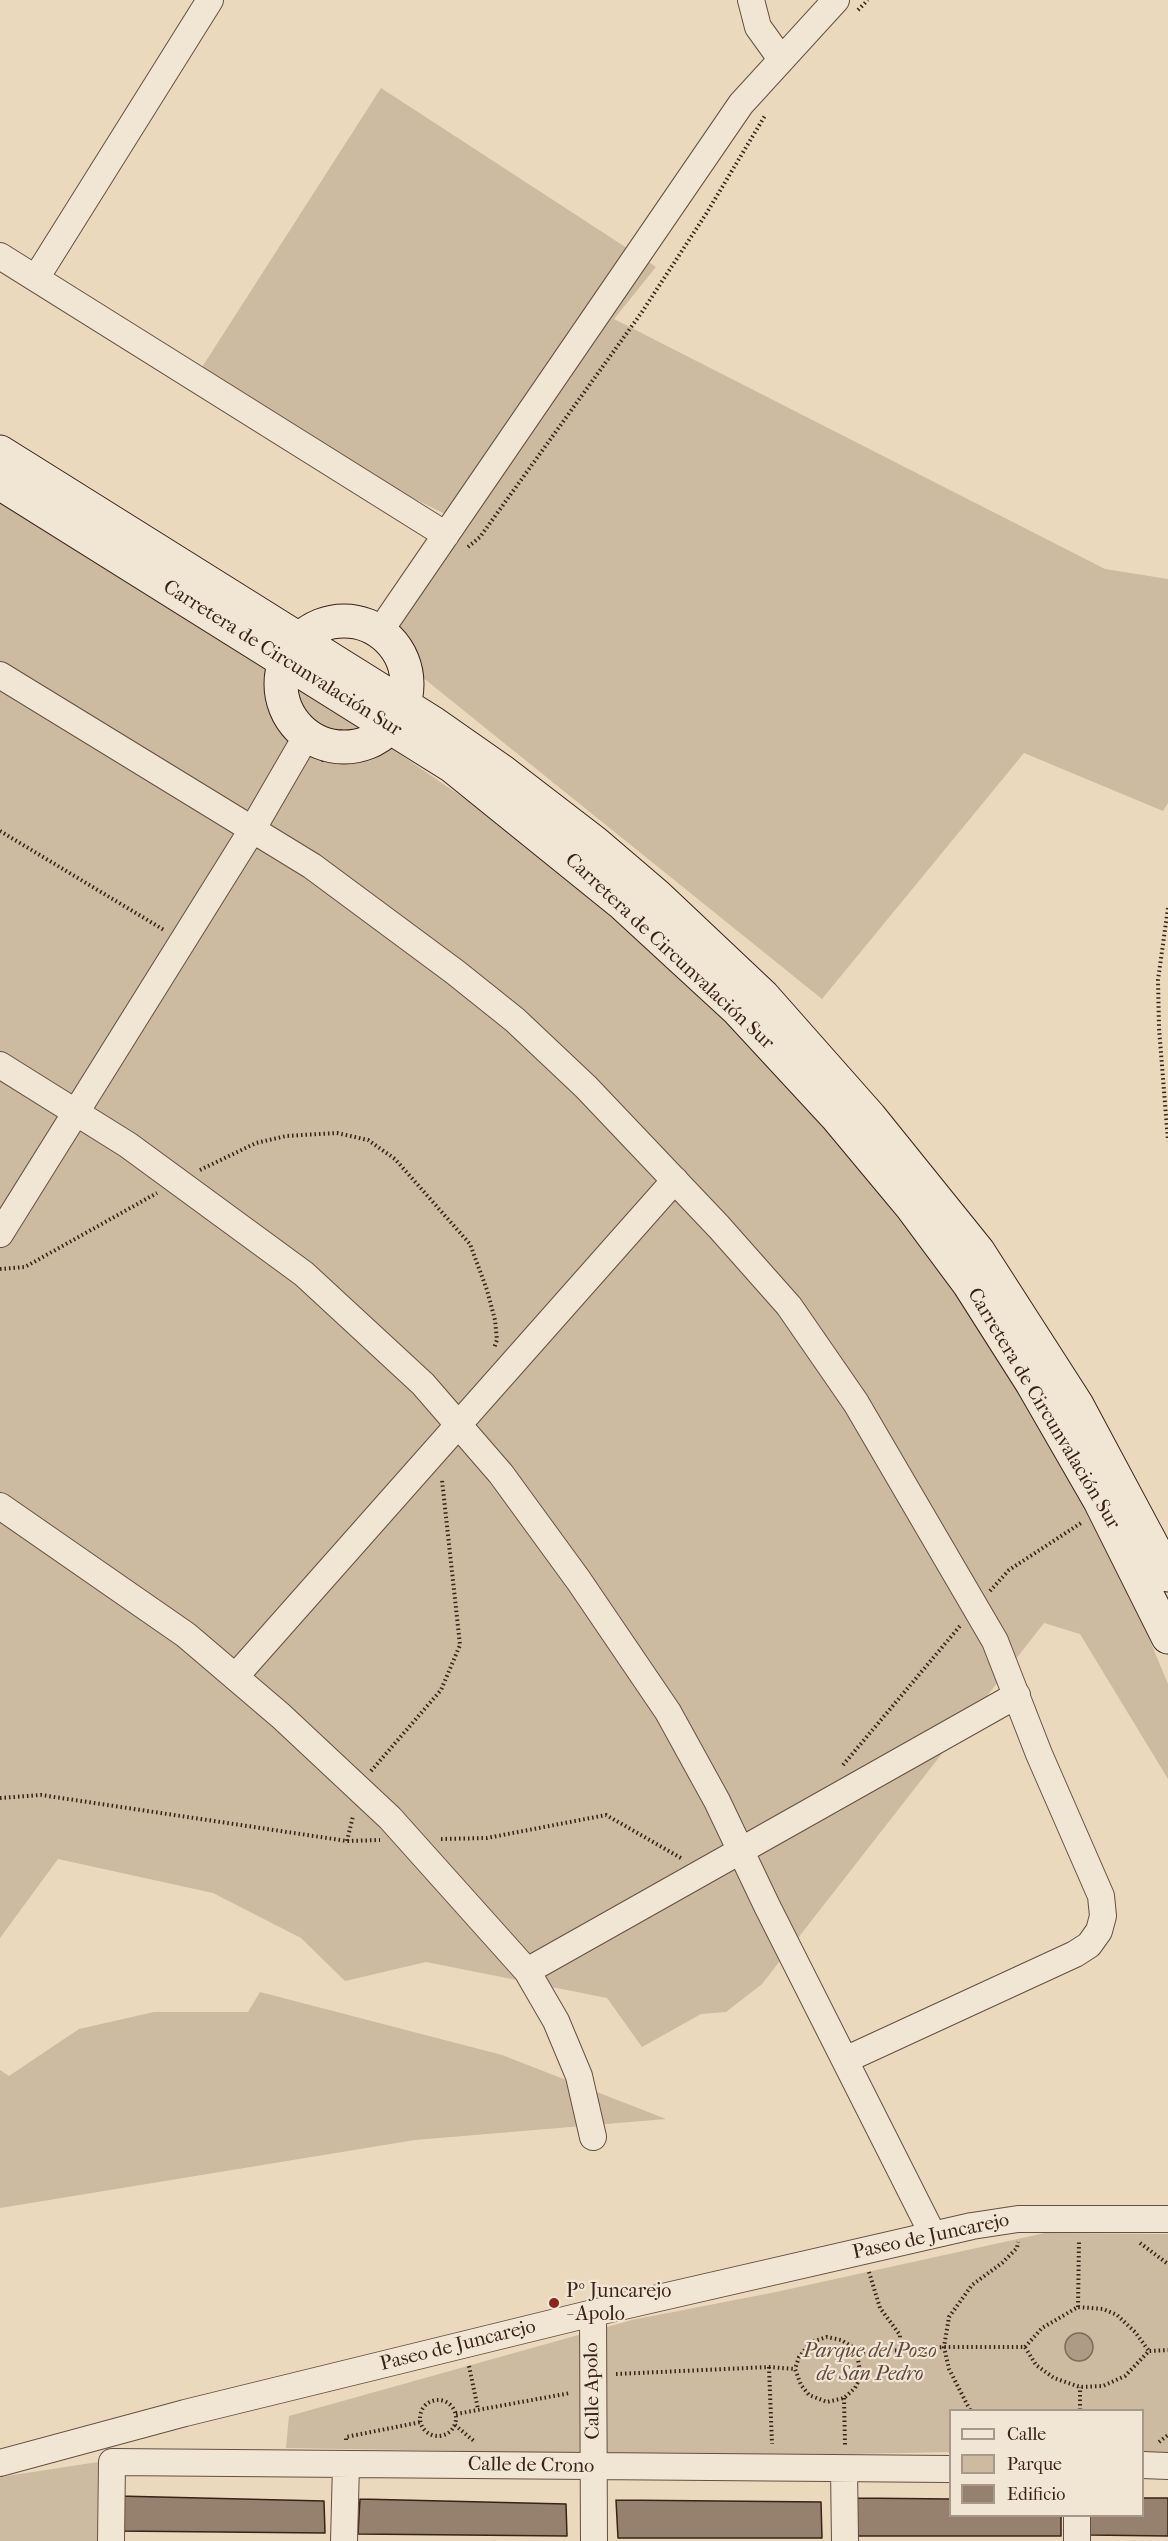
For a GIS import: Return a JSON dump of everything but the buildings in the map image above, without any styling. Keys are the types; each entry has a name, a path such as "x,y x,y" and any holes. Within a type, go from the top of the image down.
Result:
{"street":[{"path":"36,278 210,0"},
{"path":"751,0 758,27 781,59"},
{"path":"380,631 454,543 741,104 781,59 844,7"},
{"path":"0,256 454,543"},
{"name":"Carretera de Circunvalación Sur","path":"0,452 292,650"},
{"name":"Carretera de Circunvalación Sur","path":"0,483 292,650 397,715 503,772 594,842 656,895 764,996 870,1117 978,1251 1083,1414 1168,1575"},
{"path":"338,620 360,622 380,631 394,645 404,663 408,683 397,715 382,735 364,744 344,747 325,744 307,735 291,720 282,699 280,678 292,650 317,626 338,620"},
{"path":"0,675 312,866 455,972 514,1020 586,1087 675,1180 789,1306 856,1403 995,1641 1101,1896 1103,1916 1099,1931 1089,1945 1075,1954 845,2060"},
{"name":"Carretera de Circunvalación Sur","path":"397,715 452,766 624,905 737,1009 836,1116 911,1206 963,1276 1032,1383 1100,1502 1168,1637"},
{"path":"0,1234 252,830 307,735"},
{"path":"0,1065 128,1145 304,1274 423,1384 501,1474 572,1572 668,1712 741,1850 933,2235"},
{"path":"235,1677 675,1180"},
{"path":"0,1506 186,1635 390,1818 527,1971 556,2021 579,2076 593,2137"},
{"path":"527,1971 1017,1695"},
{"name":"Paseo de Juncarejo","path":"0,2463 185,2413 592,2313 933,2235 1018,2219 1168,2219"},
{"name":"Calle Apolo","path":"592,2313 594,2541"},
{"path":"844,2460 845,2541"},
{"name":"Calle de Crono","path":"111,2541 112,2462 773,2469 844,2460 949,2469"},
{"path":"344,2541 346,2465"},
{"path":"1144,2465 1168,2466"},
{"path":"1077,2517 1077,2541"}],"path":[{"path":"844,7 868,0"},
{"path":"454,543 480,537 642,312 706,214 771,106"},
{"path":"0,831 171,934"},
{"path":"1168,908 1158,980 1158,1028 1168,1141"},
{"path":"197,1172 256,1143 286,1136 337,1133 368,1140 395,1159 470,1244 495,1320 496,1340 490,1358"},
{"path":"0,1269 25,1267 167,1188"},
{"path":"369,1773 441,1690 460,1645 441,1473"},
{"path":"987,1594 1009,1570 1079,1522 1088,1526"},
{"path":"836,1773 966,1619"},
{"path":"0,1798 41,1795 346,1841 382,1840"},
{"path":"346,1841 354,1811"},
{"path":"440,1839 487,1838 606,1815 683,1859"},
{"path":"969,2409 949,2369 944,2347 950,2317 960,2299 972,2285 1017,2248 1018,2219"},
{"path":"1078,2307 1079,2219"},
{"path":"863,2251 880,2308 900,2336 900,2350"},
{"path":"858,2353 861,2376 855,2388 844,2398 827,2402 808,2395 801,2385 795,2369 799,2358 811,2342 826,2337 841,2340 858,2353 944,2347 1025,2347 1042,2328 1078,2307 1103,2309 1117,2315 1135,2332 1149,2351"},
{"path":"465,2345 478,2409"},
{"path":"1025,2347 1036,2366 1054,2378 1080,2387 1103,2386 1125,2376 1149,2351 1168,2349"},
{"path":"769,2367 773,2469"},
{"path":"456,2414 573,2393 593,2375 769,2367 795,2369"},
{"path":"1080,2387 1080,2409"},
{"path":"844,2398 844,2460"},
{"path":"438,2400 449,2404 456,2414 455,2425 442,2435 431,2434 421,2422 423,2410 438,2400"},
{"path":"346,2465 346,2437 421,2422"}],"green space":[{"path":"381,88 656,267 614,319 1105,569 1168,579 1168,803 1163,811 1024,753 822,999 406,664 365,637 455,519 190,386"},
{"path":"0,498 356,724 487,814 672,964 851,1156 999,1353 1119,1566 1168,1684 1168,1779 1080,1634 1044,1623 762,1984 726,2012 701,2014 642,2047 607,1998 426,1962 345,1981 301,1938 213,1893 58,1859 0,1938"},
{"path":"260,1992 502,2055 666,2119 415,2140 0,2208 0,2070 9,2076 79,2029 154,2012 248,2012"},
{"name":"Parque del Pozo de San Pedro","path":"1045,2233 1168,2234 1168,2453 1144,2453 1144,2409 949,2409 949,2452 757,2456 286,2448 289,2416 632,2320 776,2292"},
{"path":"98,2462 97,2541 0,2541 0,2477"}],"shaded area":[{"path":"1079,2333 1089,2337 1093,2347 1089,2357 1079,2361 1069,2357 1065,2347 1069,2337"}],"place":[{"name":"Pº Juncarejo - Apolo","path":"554,2303"}]}
